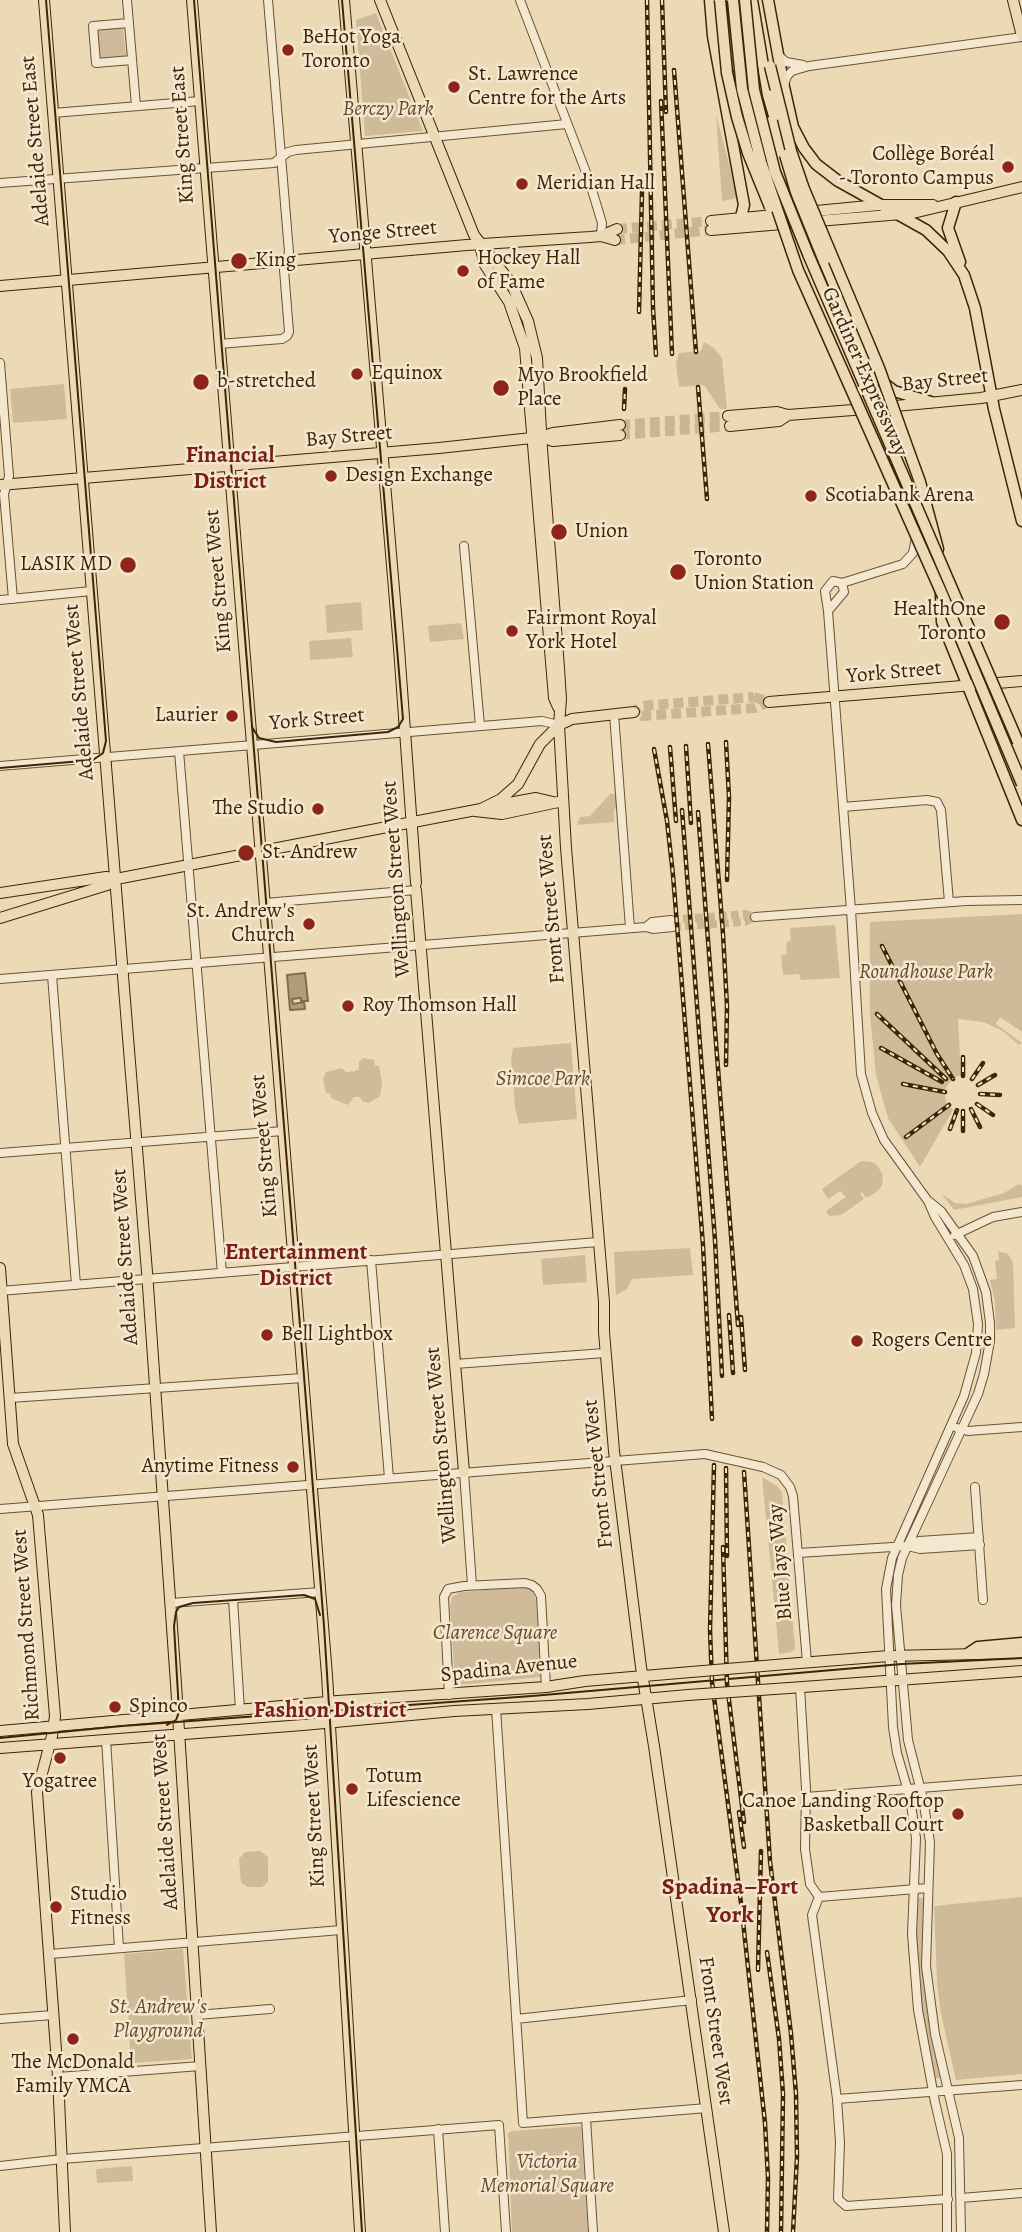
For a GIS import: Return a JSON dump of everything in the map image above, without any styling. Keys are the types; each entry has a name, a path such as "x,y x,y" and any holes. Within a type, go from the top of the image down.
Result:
{"highway":[{"path":"710,0 713,36 744,205 741,217"},
{"path":"719,0 742,90 786,218 918,527 944,580 1022,774"},
{"path":"719,0 727,73 737,117 757,177 798,270"},
{"path":"728,0 732,47"},
{"name":"Gardiner Expressway","path":"733,0 743,89 761,162 798,270 947,606 1022,784"},
{"name":"Gardiner Expressway","path":"744,0 754,90 775,172 944,580 1021,748"},
{"path":"752,0 768,95 785,156 810,227 869,369 875,378 889,388 931,402"},
{"path":"760,0 769,66 791,151 804,190 883,379 920,482 944,580 942,622 1022,820"},
{"path":"768,0 776,54 797,138 816,164 838,181 921,226 932,235 964,275"},
{"path":"956,202 948,228 975,308 992,397 1022,522"},
{"path":"968,1653 978,1647 1022,1643"}],"main road":[{"name":"Adelaide Street East","path":"44,0 66,280"},
{"name":"King Street East","path":"192,0 213,267"},
{"name":"Wellington Street West","path":"344,0 464,1472"},
{"name":"Front Street West","path":"380,0 480,245 485,265 508,290 517,323 532,359 555,660 554,698 558,707 558,802 574,933 615,1460 642,1676 692,2000 724,2232"},
{"path":"1013,0 1022,36"},
{"path":"940,205 879,205 786,218 711,225 741,217 786,218 913,213 1022,187"},
{"name":"Yonge Street","path":"0,286 616,234"},
{"name":"King Street West","path":"213,267 320,1592 360,2232"},
{"name":"Adelaide Street West","path":"66,280 148,1279 211,2232"},
{"name":"Bay Street","path":"729,421 777,412 788,415 867,409 992,397 1022,390"},
{"name":"Bay Street","path":"3,485 383,453 537,437 553,433 620,430"},
{"name":"York Street","path":"769,702 1022,681"},
{"name":"York Street","path":"559,725 572,719 634,712"},
{"path":"489,806 518,784 540,744 559,725"},
{"path":"0,893 106,877 116,879 489,806 504,806 536,799 558,802"},
{"path":"474,811 502,814 558,802"},
{"path":"0,918 107,885 116,879"},
{"name":"Richmond Street West","path":"0,1268 13,1444 38,1515 54,1726 37,1792 58,2077 65,2232"},
{"name":"Spadina Avenue","path":"0,1731 328,1702 546,1687 585,1681 807,1662 889,1656 1022,1653"},
{"name":"Spadina Avenue","path":"0,1748 496,1708 1022,1671"}],"street":[{"path":"127,0 136,106"},
{"path":"219,344 286,337 289,330 284,270 289,252 268,0"},
{"path":"520,0 568,124 602,223 601,236"},
{"path":"129,23 93,26 96,63 132,60"},
{"path":"783,86 789,74 809,66 1022,36"},
{"path":"776,54 788,63 809,66"},
{"path":"53,113 200,101"},
{"path":"0,183 274,163 296,150 568,124"},
{"path":"0,363 9,476 3,485 13,599"},
{"path":"918,527 912,553 904,563 842,583 833,581 827,587 825,596 851,910 855,1010 865,1094 886,1143 928,1201 970,1279 978,1324 978,1340 971,1375 889,1566 886,1590 894,1738 914,1788 930,1842 926,1939 929,1993 959,2138 961,2232"},
{"path":"464,546 480,726"},
{"path":"828,611 843,594 842,583"},
{"path":"0,600 90,591"},
{"path":"614,714 630,928"},
{"name":"York Street","path":"0,766 542,721 559,725"},
{"path":"179,751 222,1273"},
{"path":"843,807 927,800 937,802 941,810 949,902"},
{"path":"265,904 416,886"},
{"path":"755,917 949,902 1022,900"},
{"path":"0,979 574,933 646,926 652,922 672,924"},
{"path":"52,975 76,1285"},
{"path":"0,1153 283,1131"},
{"path":"928,1201 941,1211 973,1256 986,1292 990,1323 990,1341 984,1374 902,1558 896,1605 914,1788 916,1838 912,1934 918,2010 947,2154 947,2232"},
{"path":"950,1239 993,1217 1022,1212"},
{"path":"1,1291 598,1242"},
{"path":"371,1260 389,1478"},
{"path":"455,1364 605,1353"},
{"path":"10,1398 303,1378"},
{"path":"951,1425 961,1430 1022,1427"},
{"name":"Blue Jays Way","path":"0,1509 705,1454 763,1467 778,1473 790,1487 799,1553 807,1662"},
{"name":"Wellington Street West","path":"464,1472 472,1586"},
{"path":"975,1487 983,1600"},
{"path":"799,1553 908,1546 920,1549 980,1541"},
{"path":"449,1695 444,1597 448,1589 472,1586 529,1584 539,1592 546,1687"},
{"path":"171,1604 320,1592"},
{"path":"233,1599 240,1710"},
{"path":"794,1688 806,1797 807,1875 810,1885 819,1897"},
{"path":"496,1708 523,2123 707,2108"},
{"path":"106,1739 120,1948"},
{"path":"806,1797 1022,1780"},
{"path":"819,1897 928,1888"},
{"path":"819,1897 812,1915 837,2099 840,2143 837,2195 846,2206 948,2199"},
{"path":"50,1954 341,1930"},
{"path":"516,2019 692,2000"},
{"path":"197,2014 270,2008"},
{"path":"0,2019 53,2015"},
{"path":"58,2077 200,2066"},
{"path":"837,2099 1022,2085"},
{"path":"586,2118 593,2232"},
{"path":"0,2166 499,2125 506,2232"},
{"path":"438,2129 444,2232"},
{"path":"961,2198 1022,2193"}],"green space":[{"name":"Berczy Park","path":"376,13 423,131 365,136 356,20"},
{"path":"123,27 126,57 100,61 97,29"},
{"path":"716,114 738,198 722,201"},
{"path":"704,342 714,348 722,358 727,409 720,409 704,385 679,387 676,364 679,353 701,351"},
{"path":"64,384 67,419 13,423 10,389"},
{"path":"361,602 363,630 327,633 325,605"},
{"path":"461,623 464,639 430,642 428,626"},
{"path":"351,638 353,657 310,660 309,641"},
{"path":"610,794 614,794 617,800 614,822 577,825 580,817 590,816"},
{"name":"Roundhouse Park","path":"1022,914 1022,1032 1000,1017 996,1024 1022,1043 1019,1045 1001,1030 983,1022 958,1019 961,1075 952,1079 944,1091 946,1102 953,1110 920,1167 888,1118 876,1075 870,1015 870,922"},
{"path":"835,925 840,978 801,980 799,974 783,975 781,955 787,954 786,943 791,940 790,928"},
{"name":"Simcoe Park","path":"571,1043 577,1119 519,1124 511,1059 513,1048"},
{"path":"363,1058 374,1060 375,1066 379,1066 382,1082 380,1096 369,1103 362,1101 360,1097 354,1097 348,1105 331,1098 330,1093 326,1093 323,1079 326,1072 342,1068 346,1072 356,1071"},
{"path":"861,1161 877,1165 883,1175 882,1185 878,1191 866,1198 860,1193 864,1199 841,1215 829,1216 826,1211 846,1197 840,1191 828,1199 822,1189"},
{"path":"1019,1184 1022,1186 1022,1197 954,1210 941,1193 955,1203 966,1204 1004,1193"},
{"path":"690,1248 693,1275 632,1279 627,1289 616,1295 614,1252"},
{"path":"998,1251 1008,1254 1013,1262 1015,1328 996,1330 995,1302 990,1280 997,1279 995,1261 999,1260"},
{"path":"585,1255 587,1282 543,1285 541,1259"},
{"path":"762,1477 782,1492 795,1648 792,1652 779,1654"},
{"name":"Clarence Square","path":"524,1587 532,1590 536,1600 541,1677 460,1685 455,1680 450,1606 452,1597 460,1592"},
{"path":"260,1851 268,1857 268,1882 262,1887 247,1887 241,1882 239,1859 245,1852"},
{"path":"1022,1897 1022,2074 956,2080 937,1984 934,1906"},
{"path":"915,1898 924,1898 922,1939 927,1996 942,2077 934,2079 921,2013 914,1931"},
{"name":"St. Andrew's Playground","path":"183,1949 192,2059 131,2063 124,1954"},
{"name":"Victoria Memorial Square","path":"581,2126 588,2232 512,2232 508,2133"},
{"path":"132,2166 133,2181 97,2183 96,2169"}],"shaded area":[{"path":"305,973 308,1001 301,1001 301,998 292,999 293,1004 304,1002 305,1009 290,1010 287,975"}],"tunnel":[{"path":"617,229 711,221"},
{"path":"615,240 711,230"},
{"path":"620,425 728,416"},
{"path":"620,435 730,426"},
{"path":"754,697 769,702 755,708 642,716 634,712 641,706 754,697"},
{"path":"671,920 745,914 755,917"},
{"path":"673,927 745,922 755,917"}],"tram line":[{"path":"0,768 93,760 103,753 106,741 46,0"},
{"path":"194,0 324,1626 362,2232"},
{"path":"252,727 259,738 276,742 388,732 398,727 403,719 342,0"},
{"path":"167,1725 176,1720 179,1712 174,1626 179,1607 193,1603 304,1595 315,1599 320,1615"},
{"path":"0,1738 902,1664 1022,1658"}],"railway":[{"path":"647,0 656,355"},
{"path":"662,0 666,112"},
{"path":"674,70 696,352"},
{"path":"661,101 672,354"},
{"path":"639,312 642,192"},
{"path":"698,387 707,499"},
{"path":"624,409 625,389"},
{"path":"726,742 729,797 727,880"},
{"path":"708,744 723,934 727,1006 726,1065"},
{"path":"686,746 691,823"},
{"path":"670,747 676,821"},
{"path":"654,749 667,821 673,875 703,1245 712,1419"},
{"path":"682,810 715,1240 722,1376"},
{"path":"698,812 738,1325"},
{"path":"882,946 937,1054 953,1079"},
{"path":"877,1014 946,1079"},
{"path":"881,1048 942,1082"},
{"path":"963,1057 963,1076"},
{"path":"972,1079 983,1063"},
{"path":"978,1085 995,1075"},
{"path":"903,1084 945,1092"},
{"path":"980,1094 1000,1095"},
{"path":"977,1104 993,1115"},
{"path":"906,1137 949,1105"},
{"path":"971,1109 980,1127"},
{"path":"950,1129 957,1110"},
{"path":"963,1111 963,1131"},
{"path":"729,1315 733,1373"},
{"path":"741,1317 745,1370"},
{"path":"714,1465 710,1630 712,1682 741,1903 765,2123 767,2232"},
{"path":"726,1468 727,1556"},
{"path":"744,1472 770,1861 796,2094 797,2157 793,2232"},
{"path":"723,1547 727,1684 744,1822"},
{"path":"739,1812 744,1847"},
{"path":"758,1970 761,1851"},
{"path":"767,1952 779,2039 783,2094 781,2232"}],"place":[{"name":"BeHot Yoga Toronto","path":"288,50"},
{"name":"St. Lawrence Centre for the Arts","path":"454,87"},
{"name":"Collège Boréal - Toronto Campus","path":"1008,167"},
{"name":"Meridian Hall","path":"522,184"},
{"name":"King","path":"239,261"},
{"name":"Hockey Hall of Fame","path":"463,271"},
{"name":"Equinox","path":"357,374"},
{"name":"b-stretched","path":"201,382"},
{"name":"Myo Brookfield Place","path":"501,388"},
{"name":"Design Exchange","path":"331,476"},
{"name":"Scotiabank Arena","path":"811,496"},
{"name":"Union","path":"559,532"},
{"name":"LASIK MD","path":"128,565"},
{"name":"Toronto Union Station","path":"678,572"},
{"name":"HealthOne Toronto","path":"1002,622"},
{"name":"Fairmont Royal York Hotel","path":"512,631"},
{"name":"Laurier","path":"232,716"},
{"name":"The Studio","path":"318,809"},
{"name":"St. Andrew","path":"246,853"},
{"name":"St. Andrew's Church","path":"309,924"},
{"name":"Roy Thomson Hall","path":"348,1006"},
{"name":"Bell Lightbox","path":"267,1335"},
{"name":"Rogers Centre","path":"857,1341"},
{"name":"Anytime Fitness","path":"293,1467"},
{"name":"Spinco","path":"115,1707"},
{"name":"Yogatree","path":"60,1758"},
{"name":"Totum Lifescience","path":"352,1789"},
{"name":"Canoe Landing Rooftop Basketball Court","path":"958,1814"},
{"name":"Studio Fitness","path":"56,1907"},
{"name":"The McDonald Family YMCA","path":"73,2039"}],"district":[{"name":"Financial District","path":"230,469"},
{"name":"Entertainment District","path":"296,1266"},
{"name":"Fashion District","path":"330,1711"},
{"name":"Spadina–Fort York","path":"730,1902"}]}
